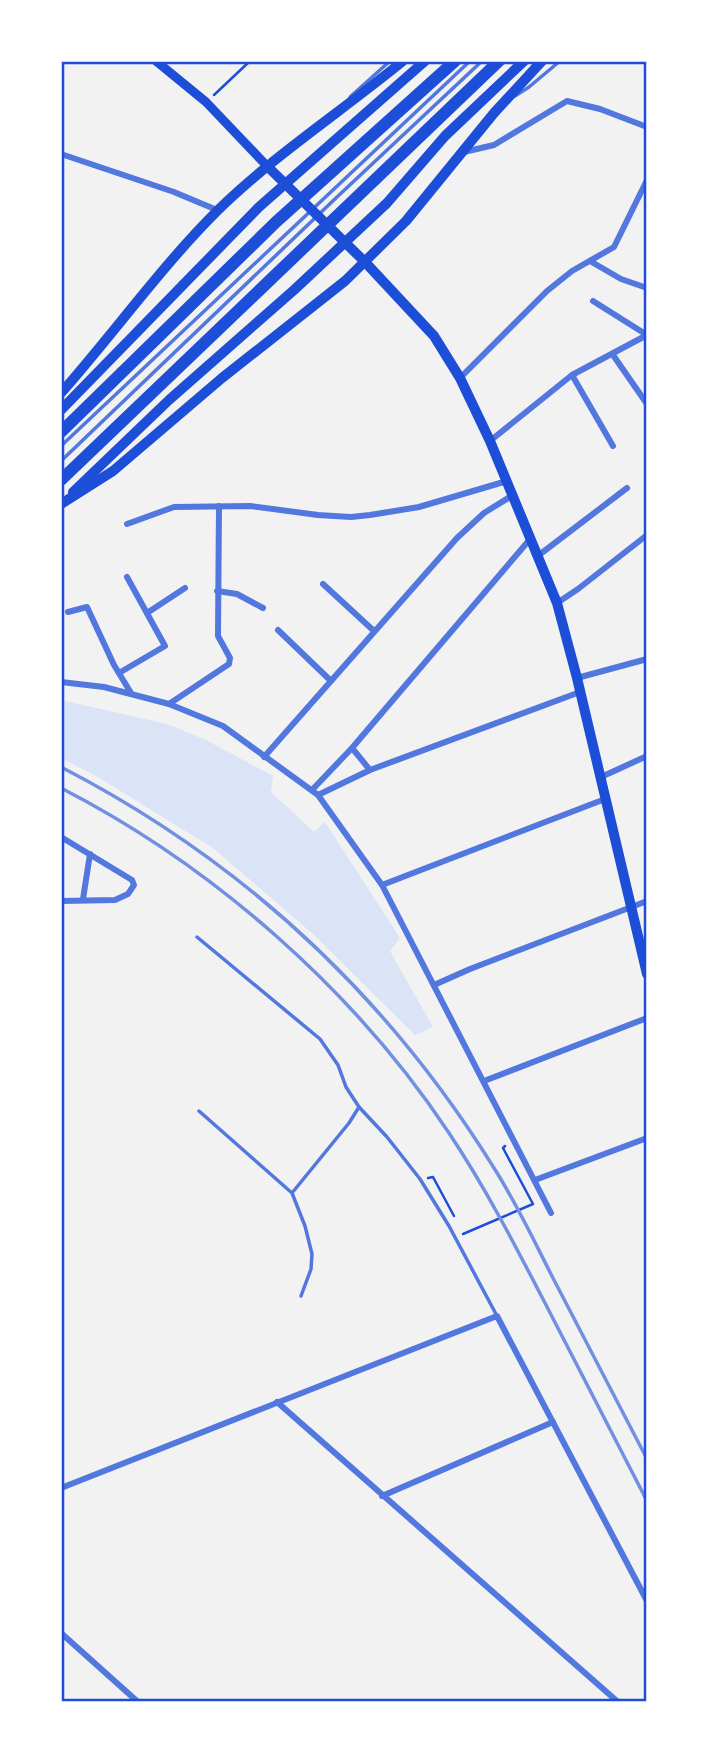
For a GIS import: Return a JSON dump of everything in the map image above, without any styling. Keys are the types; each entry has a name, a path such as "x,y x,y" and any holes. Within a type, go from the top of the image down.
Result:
{"highway":[{"path":"61,432 276,222 454,61"},
{"path":"61,480 499,61"}],"main road":[{"path":"61,393 176,256 218,211 267,166 346,108 403,61"},
{"path":"61,410 259,207 425,61"},
{"path":"61,504 169,400 364,225 445,136 524,61"},
{"path":"61,504 113,471 187,406 319,302 365,262 406,221 542,61"},
{"path":"160,62 206,102 365,262 434,336 460,379 490,441 557,603 647,974"}],"street":[{"path":"464,152 494,145 567,101 600,109 647,127"},
{"path":"61,154 174,192 218,211"},
{"path":"460,379 547,291 572,271 614,247 647,180"},
{"path":"590,261 621,279 647,288"},
{"path":"490,441 572,375 647,335 593,301"},
{"path":"612,355 647,404"},
{"path":"572,375 613,446"},
{"path":"127,524 174,507 250,506 351,517 419,506 507,481"},
{"path":"539,555 626,488"},
{"path":"264,757 463,532 484,513 513,495"},
{"path":"169,704 229,664 230,658 218,636 219,506"},
{"path":"557,603 647,535"},
{"path":"315,793 532,538"},
{"path":"119,673 165,646 127,577"},
{"path":"323,584 374,631"},
{"path":"147,613 185,588"},
{"path":"217,591 237,594 263,607"},
{"path":"68,612 87,607 131,693"},
{"path":"278,629 331,681"},
{"path":"577,678 647,659"},
{"path":"61,681 131,693 169,704 223,726 315,793 383,885 551,1213"},
{"path":"315,793 580,692"},
{"path":"352,748 370,771"},
{"path":"600,778 647,756"},
{"path":"383,885 605,799"},
{"path":"61,837 132,880 133,887 128,894 115,900 61,901"},
{"path":"83,899 90,854"},
{"path":"434,985 647,901"},
{"path":"484,1082 647,1018"},
{"path":"535,1180 647,1138"},
{"path":"61,1488 497,1316 647,1601"},
{"path":"277,1402 618,1702"},
{"path":"382,1496 553,1422"},
{"path":"61,1633 137,1702"}],"lane":[{"path":"346,108 354,93 390,61"},
{"path":"61,446 470,61"},
{"path":"61,461 482,61"},
{"path":"505,102 529,87 560,61"},
{"path":"197,937 320,1039 338,1065 346,1087 359,1107 387,1137 420,1180 449,1226 497,1316"},
{"path":"292,1192 359,1107"},
{"path":"199,1111 292,1192 312,1254 311,1269 300,1296"}],"path":[{"path":"206,102 250,61"},
{"path":"464,1235 533,1205 503,1148 511,1138"}],"shaded area":[{"path":"61,700 167,724 206,740 273,776 271,792 314,832 325,822 400,938 390,951 433,1027 415,1035 313,934 213,848 96,776 61,758"}],"railway":[{"path":"61,767 127,804 250,889 305,937 358,989 406,1045 452,1105 502,1182 647,1459"},
{"path":"61,788 117,819 173,855 277,936 370,1030 412,1081 462,1153 499,1217 647,1501"}]}
